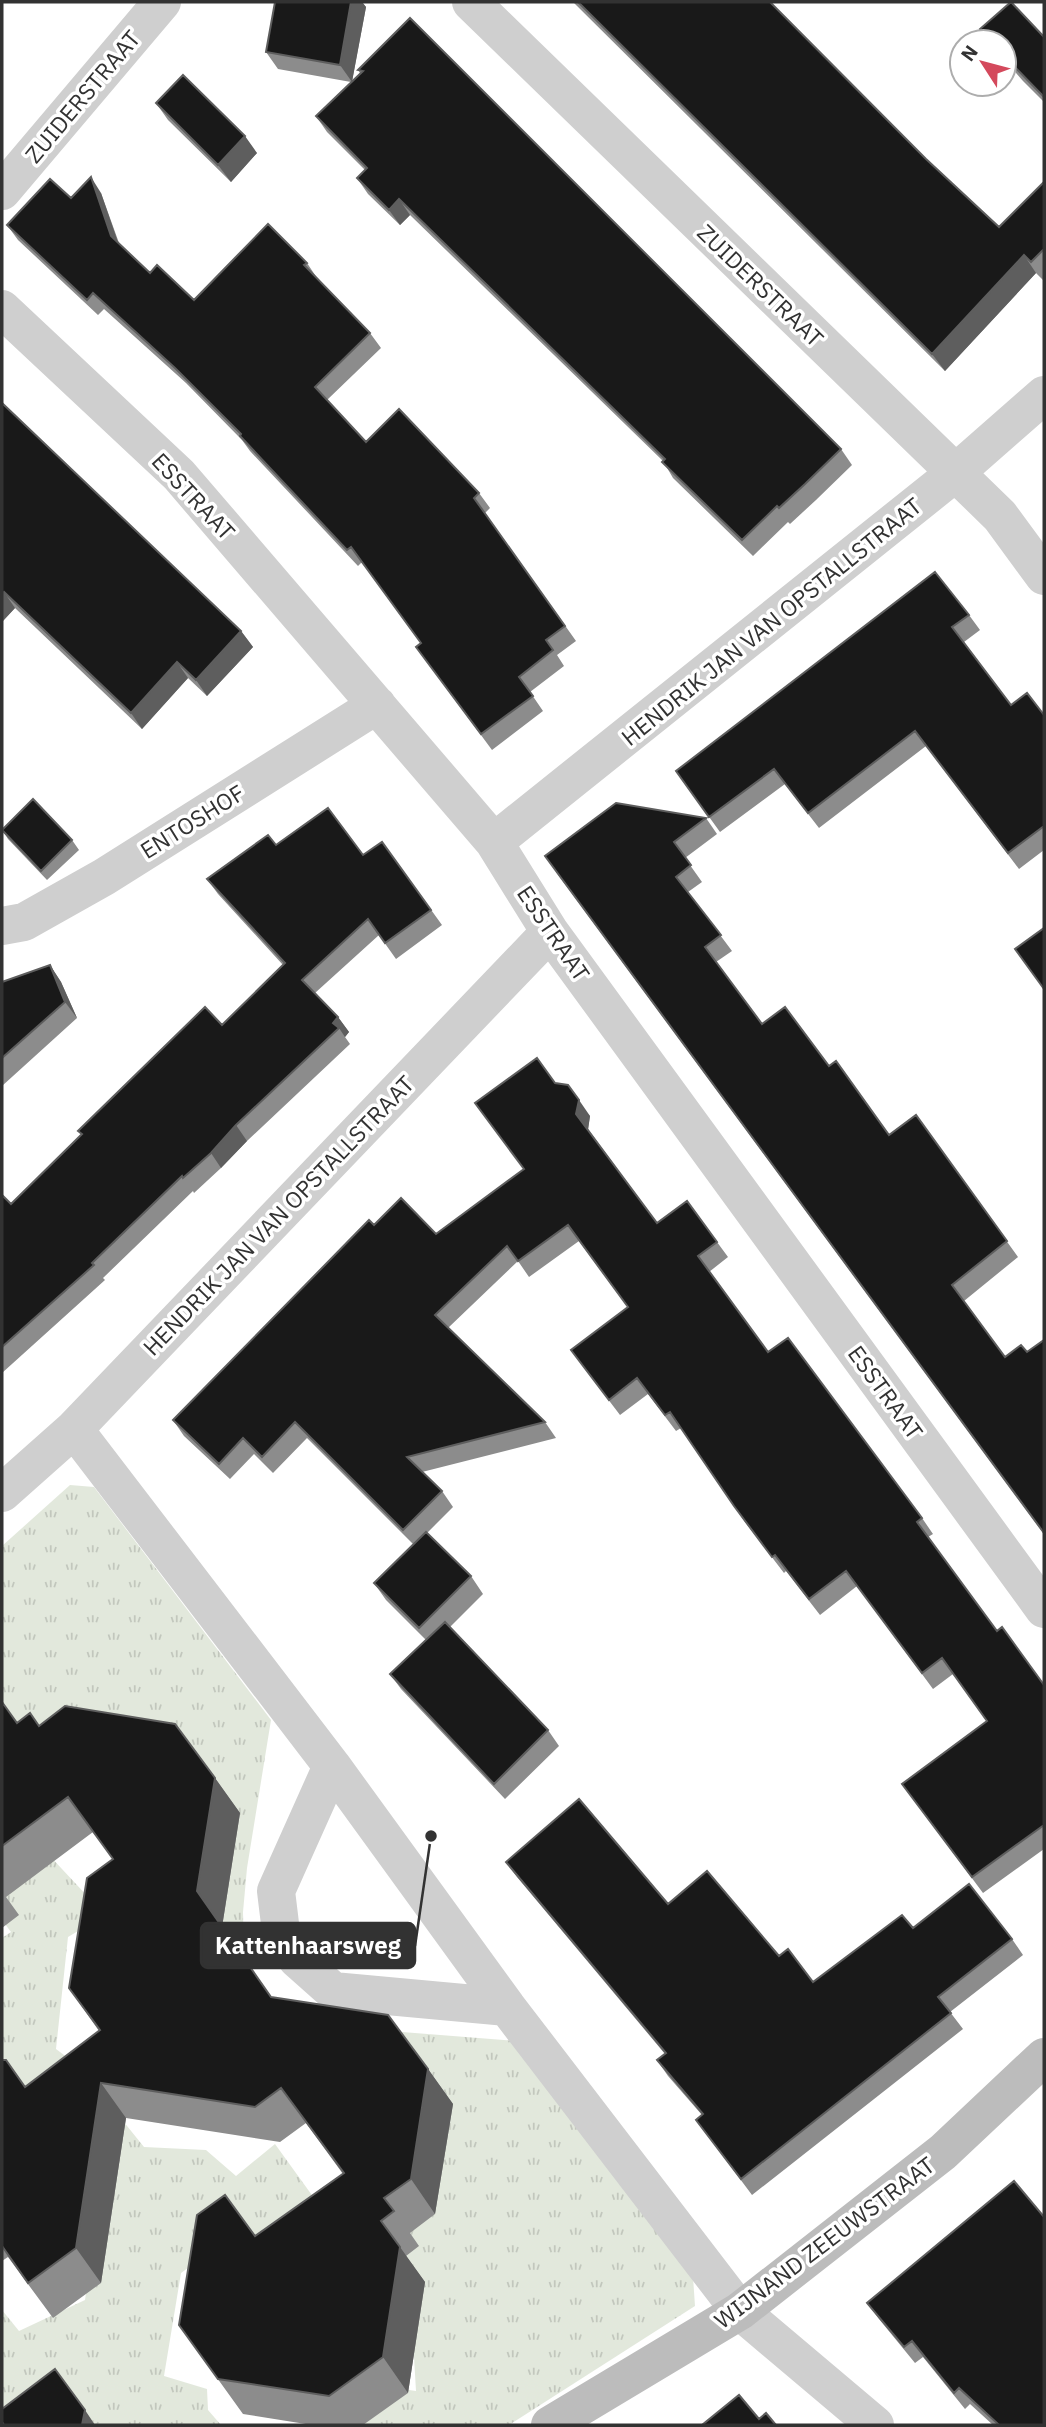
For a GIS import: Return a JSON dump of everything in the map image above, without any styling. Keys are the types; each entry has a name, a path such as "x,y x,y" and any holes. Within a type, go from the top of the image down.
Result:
{"main road":[{"name":"WIJNAND ZEEUWSTRAAT","path":"550,2425 740,2311 943,2152 1044,2057"}],"street":[{"name":"ZUIDERSTRAAT","path":"2,191 162,2"},
{"name":"ZUIDERSTRAAT","path":"471,2 1000,516 1044,576"},
{"name":"ESSTRAAT","path":"2,309 179,475 494,842 550,932 1044,1609"},
{"name":"HENDRIK JAN VAN OPSTALLSTRAAT","path":"494,842 954,474 1044,396"},
{"name":"ENTOSHOF","path":"2,926 24,922 104,877 377,705"},
{"name":"HENDRIK JAN VAN OPSTALLSTRAAT","path":"2,1493 74,1429 550,932"},
{"path":"74,1429 332,1766 507,2007 740,2311 875,2425"},
{"path":"332,1766 276,1891 281,1932 298,1959 333,1991 507,2007"}],"green space":[{"path":"70,1485 94,1487 271,1720 247,1868 243,1912 244,1965 208,1987 221,1837 2,1777 2,1546"},
{"path":"33,1838 105,1915 68,1937 56,2049 92,2076 2,2128 2,1938 11,1932 2,1920 2,1863"},
{"path":"352,2028 515,2041 693,2277 695,2306 509,2425 348,2425 382,2386 416,2391 410,2289"},
{"path":"119,2116 144,2147 206,2150 236,2176 275,2144 353,2252 224,2242 181,2273 164,2376 207,2389 208,2410 221,2425 2,2425 2,2310 19,2331 85,2300 102,2182"}],"building":[{"path":"275,2 351,2 340,65 266,52"},
{"path":"578,2 770,2 926,159 999,227 1044,182 1044,249 1031,262 1024,255 932,354"},
{"path":"1011,2 1044,37 1044,97 1018,70 1018,28 981,28"},
{"path":"410,18 841,449 742,540 662,462 665,459 399,199 389,210 357,178 367,168 316,116 363,71 358,70"},
{"path":"183,75 245,136 218,165 156,103"},
{"path":"91,177 111,236 150,273 157,265 194,300 268,224 370,333 315,387 366,442 399,409 479,493 474,498 565,626 546,640 553,650 519,677 533,696 481,734 416,647 421,643 351,547 347,550 241,434 175,368 93,293 87,300 7,225 50,179 71,198"},
{"path":"2,403 241,631 196,680 177,662 131,713 4,592 2,594"},
{"path":"935,572 969,615 952,627 1011,705 1027,693 1044,715 1044,826 1008,853 915,731 808,813 774,769 709,817 676,771"},
{"path":"33,799 72,840 41,871 2,830"},
{"path":"616,803 706,818 674,842 691,865 676,877 721,935 705,947 762,1024 785,1007 829,1066 836,1061 889,1135 916,1115 1007,1241 952,1285 1005,1357 1021,1345 1027,1352 1044,1340 1044,1533 545,856"},
{"path":"328,808 363,855 382,842 431,910 385,943 368,919 302,980 338,1017 333,1023 339,1028 236,1125 211,1153 183,1178 182,1176 92,1263 94,1265 2,1347 2,1195 11,1204 82,1134 78,1131 205,1007 222,1025 285,963 207,879 268,835 276,845"},
{"path":"1044,928 1044,989 1015,949"},
{"path":"50,965 65,1002 2,1058 2,982"},
{"path":"537,1058 555,1083 568,1085 579,1100 576,1114 657,1223 687,1201 717,1242 698,1256 768,1352 788,1338 922,1518 917,1522 997,1631 1002,1627 1044,1685 1044,1825 972,1877 902,1784 987,1721 942,1658 922,1673 846,1571 809,1599 775,1555 772,1557 734,1506 670,1412 665,1415 637,1378 609,1400 571,1350 628,1307 568,1225 518,1261 507,1246 435,1315 545,1422 407,1457 442,1491 403,1530 295,1422 262,1457 243,1438 219,1464 173,1420 369,1220 374,1225 401,1198 436,1234 524,1169 475,1103"},
{"path":"426,1532 471,1576 419,1628 374,1583"},
{"path":"445,1622 548,1730 494,1784 390,1674"},
{"path":"2,1702 17,1723 30,1713 39,1726 65,1706 175,1724 215,1778 197,1891 271,1997 388,2015 428,2069 411,2179 384,2198 394,2211 381,2221 400,2247 383,2357 329,2396 218,2379 179,2325 197,2215 225,2195 255,2236 344,2173 281,2088 255,2107 101,2083 76,2248 28,2283 2,2246 2,2060 6,2060 25,2087 100,2030 69,1988 87,1878 113,1859 68,1797 2,1846"},
{"path":"579,1799 668,1904 707,1871 779,1956 788,1949 813,1982 902,1915 913,1928 969,1884 1012,1939 938,1997 951,2013 741,2179 696,2120 703,2114 657,2060 666,2053 506,1862"},
{"path":"1014,2181 1044,2217 1044,2425 999,2425 959,2388 954,2393 912,2341 904,2347 867,2303"},
{"path":"55,2369 85,2410 82,2425 4,2425 2,2409"},
{"path":"739,2395 759,2419 766,2413 776,2425 702,2425"}],"place":[{"name":"Kattenhaarsweg","path":"431,1836"}]}
